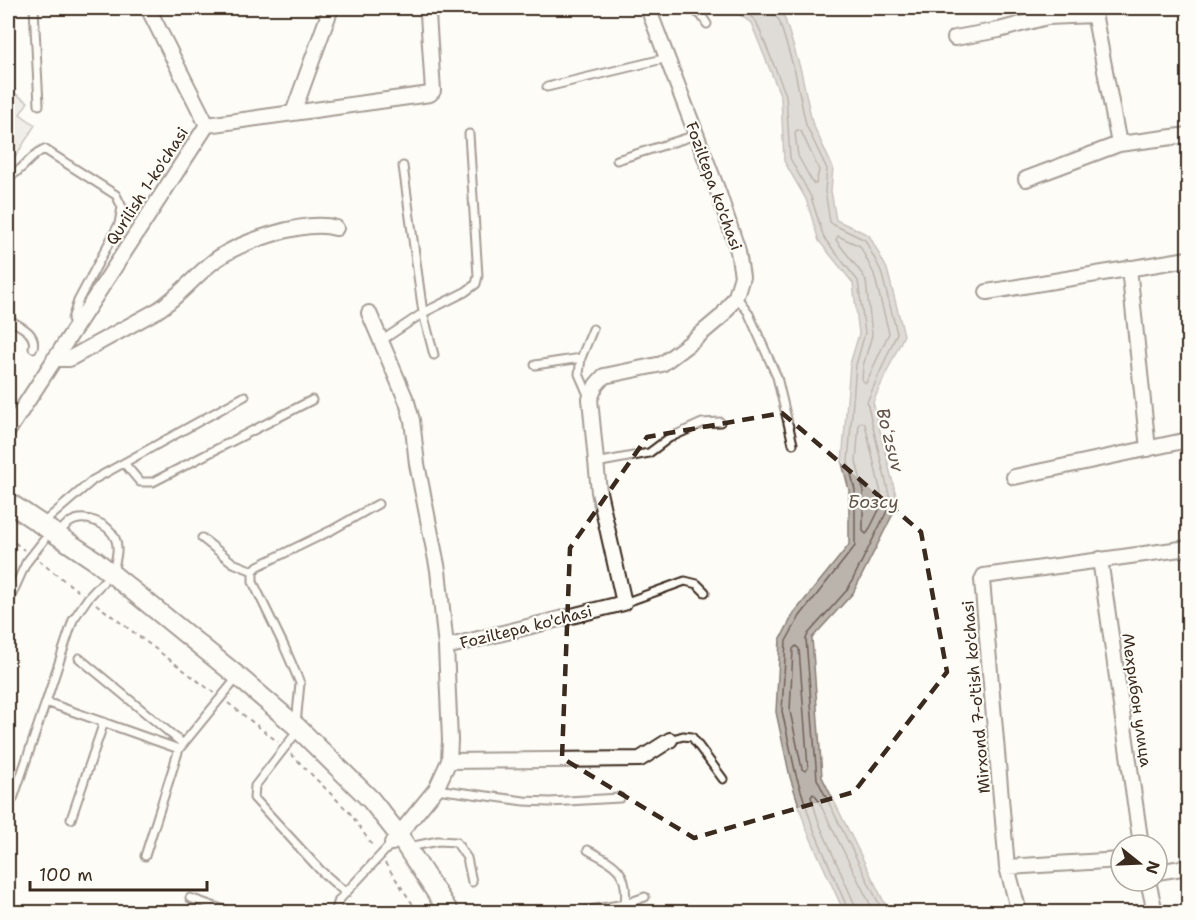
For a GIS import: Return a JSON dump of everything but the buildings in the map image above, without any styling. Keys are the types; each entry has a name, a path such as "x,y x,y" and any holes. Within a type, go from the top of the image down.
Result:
{"main road":[{"path":"8,502 108,578 292,737"},
{"path":"8,515 47,533"},
{"path":"108,578 226,691 357,786 438,912"},
{"path":"394,845 449,912"}],"street":[{"path":"148,8 207,126"},
{"path":"293,113 331,8"},
{"name":"Foziltepa ko'chasi","path":"590,399 596,385 604,376 662,364 722,316 736,296 742,276 738,251 719,194 648,8"},
{"path":"955,38 999,30 1047,17 1094,11 1119,144"},
{"name":"Qurilish 1-ko'chasi","path":"8,431 207,126 430,94 433,91 428,14"},
{"path":"1026,179 1119,144 1188,135"},
{"path":"54,359 69,359 170,302 222,256 283,231 318,225 336,228"},
{"path":"987,292 1188,259"},
{"path":"1129,268 1148,449"},
{"name":"Foziltepa ko'chasi","path":"369,313 407,402 412,420 417,464 438,570 446,647 449,761 436,789 394,845"},
{"path":"590,399 599,492 624,603"},
{"path":"1014,477 1188,440"},
{"name":"Mirxond 7-o'tish ko'chasi","path":"1019,912 1007,867 982,580 987,575 1188,548"},
{"name":"Мехрибон улица","path":"1100,559 1139,833"},
{"name":"Foziltepa ko'chasi","path":"446,647 624,603"},
{"path":"449,761 640,759 670,740"},
{"path":"1007,867 1109,861"},
{"path":"1169,870 1188,867"},
{"path":"1151,893 1155,912"}],"lane":[{"path":"34,8 39,105"},
{"path":"690,8 701,15 707,24"},
{"path":"546,87 667,58"},
{"path":"381,341 423,313 476,284 478,276 469,134"},
{"path":"617,160 696,135"},
{"path":"8,178 16,174 33,155 44,149 116,195 122,207 119,224 78,301 72,319 76,326"},
{"path":"403,166 423,313 434,355"},
{"path":"736,296 748,312 777,377 793,444"},
{"path":"8,319 31,333 35,341 33,348"},
{"path":"590,399 579,374 581,358 593,329"},
{"path":"535,365 581,358"},
{"path":"8,603 18,578 47,533 93,480 245,396"},
{"path":"124,463 141,482 153,482 312,400"},
{"path":"596,463 649,453 669,438 702,423 720,422"},
{"path":"346,893 321,871 255,798 255,786 292,737 300,683 285,646 252,582 253,571 258,566 332,530 378,504"},
{"path":"8,804 13,799 73,620 88,598 108,578 117,555 115,539 102,524 81,519 47,533"},
{"path":"202,538 233,563 253,571"},
{"path":"624,603 685,581 697,584 705,592"},
{"path":"79,658 181,746"},
{"path":"144,856 181,746 226,691"},
{"path":"46,702 181,746"},
{"path":"71,819 104,722"},
{"path":"670,740 683,736 692,737 723,779"},
{"path":"436,789 524,801 620,798"},
{"path":"335,912 339,900 394,845 456,842 467,858 472,882"},
{"path":"588,850 618,868 626,890 625,904"},
{"path":"578,912 625,904 645,897"},
{"path":"190,898 231,912"}],"path":[{"path":"8,537 88,598 292,737 350,813 394,845 418,912"}],"highlighted area":[{"path":"782,413 921,532 947,672 854,792 694,838 562,758 570,548 647,437"}],"shaded area":[{"path":"8,89 28,102 20,114 35,125 8,169"}],"water":[{"name":"Бозсу","path":"731,8 774,8 784,16 801,71 812,122 833,168 831,191 836,220 869,235 887,269 904,335 873,402 898,504 853,593 812,638 822,777 889,912 844,912 806,828 790,777 776,712 780,640 794,613 849,545 849,490 842,463 850,364 859,334 853,283 819,241 806,199 784,161 781,97 751,23"}],"water label":[{"name":"Boʻzsuv","path":"890,440"}]}
